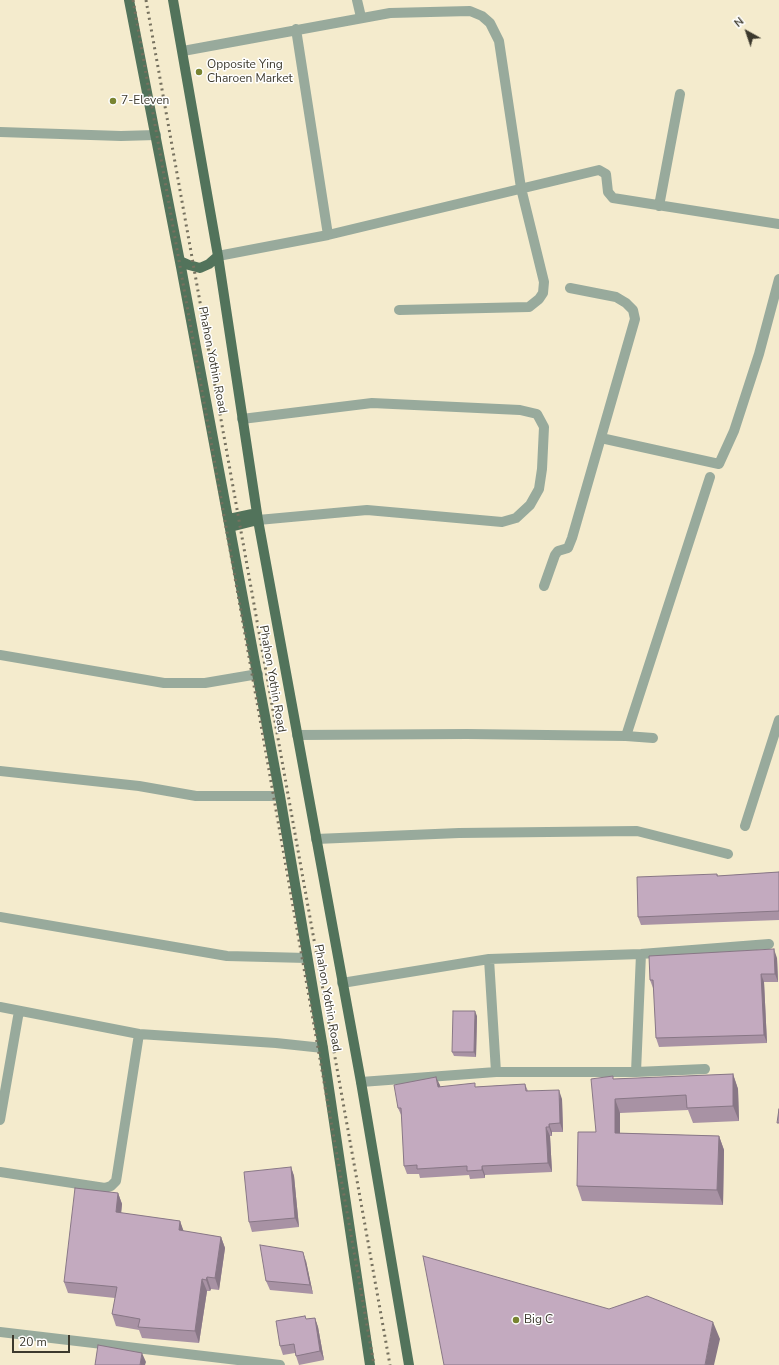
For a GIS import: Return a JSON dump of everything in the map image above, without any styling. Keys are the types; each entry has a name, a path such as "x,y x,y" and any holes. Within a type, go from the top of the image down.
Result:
{"main road":[{"name":"Phahon Yothin Road","path":"129,0 180,261 280,796 306,958 323,1048 370,1365"},
{"name":"Phahon Yothin Road","path":"173,0 218,256 258,516 361,1082 409,1365"},
{"path":"180,261 200,268 209,264 218,256"},
{"path":"229,523 258,516"}],"street":[{"path":"357,0 361,17"},
{"path":"183,51 361,17 390,13 470,11 482,16 490,23 500,41 521,188 544,282 543,293 539,299 529,307 399,310"},
{"path":"296,29 328,235"},
{"path":"660,206 680,94"},
{"path":"0,132 121,136 156,135"},
{"path":"218,256 328,235 599,170 606,174 608,192 613,198 779,224"},
{"path":"601,438 719,464 734,431 757,361 779,279"},
{"path":"544,586 555,555 558,551 568,548 572,538 635,319 633,310 626,303 616,297 570,288"},
{"path":"242,419 372,403 520,410 537,414 544,427 542,469 539,489 530,505 516,518 502,522 367,510 258,516"},
{"path":"626,736 710,477"},
{"path":"0,655 164,683 205,683 258,674"},
{"path":"746,826 779,720"},
{"path":"297,736 467,734 626,736 653,738"},
{"path":"0,771 138,786 196,796 280,796"},
{"path":"316,839 459,833 637,831 728,854"},
{"path":"0,917 227,956 306,958"},
{"path":"342,983 489,959 641,954 769,944"},
{"path":"636,1072 641,954"},
{"path":"489,959 496,1072"},
{"path":"0,1007 139,1034 276,1043 323,1048"},
{"path":"0,1120 19,1011"},
{"path":"0,1172 105,1188 111,1186 116,1180 117,1175 139,1034"},
{"path":"361,1082 496,1072 636,1072 705,1069"},
{"path":"0,1332 280,1365"}],"building":[{"path":"779,872 779,911 638,917 637,877 717,874 717,876"},
{"path":"774,949 775,974 761,974 764,1035 656,1038 653,980 650,980 649,956"},
{"path":"453,1011 475,1011 474,1052 452,1052"},
{"path":"733,1074 733,1106 687,1108 686,1095 615,1099 615,1133 719,1136 717,1190 577,1186 578,1132 596,1132 591,1079 613,1076 613,1079"},
{"path":"436,1077 438,1087 475,1083 475,1087 525,1084 526,1091 559,1090 560,1123 549,1124 549,1127 546,1127 548,1163 482,1166 482,1170 467,1171 467,1166 417,1169 417,1165 404,1166 401,1108 398,1108 394,1085"},
{"path":"779,1109 779,1123 777,1123"},
{"path":"291,1167 295,1218 249,1222 244,1172"},
{"path":"75,1188 118,1193 116,1212 180,1221 179,1230 221,1237 215,1278 207,1277 206,1280 202,1279 195,1331 138,1327 140,1319 112,1314 117,1287 64,1282"},
{"path":"260,1245 303,1252 310,1285 266,1281"},
{"name":"Big C","path":"423,1256 609,1309 647,1296 713,1322 705,1365 444,1365"},
{"path":"305,1316 306,1319 315,1318 320,1351 296,1356 294,1344 280,1346 276,1321"},
{"path":"98,1345 142,1353 140,1365 95,1365"}],"railway":[{"path":"133,0 374,1365"},
{"path":"146,0 390,1365"}],"place":[{"name":"Opposite Ying Charoen Market","path":"199,72"},
{"name":"7-Eleven","path":"113,101"},
{"name":"Big C","path":"516,1320"}]}
